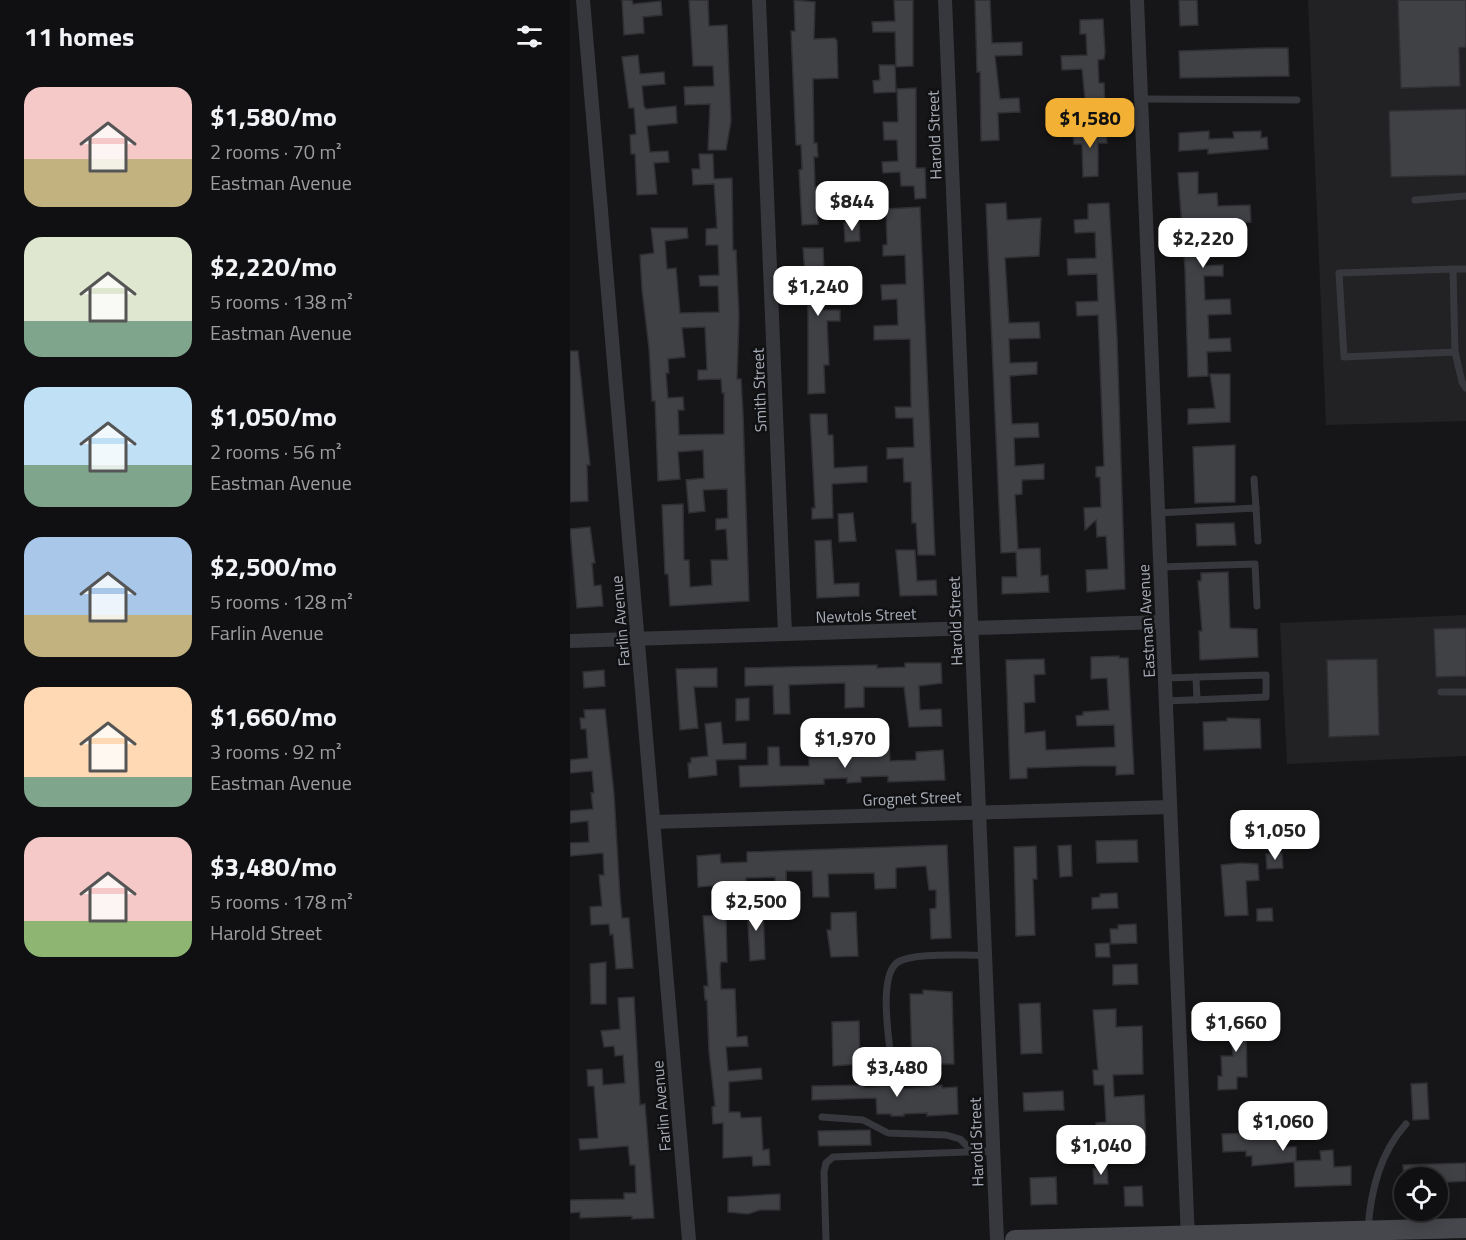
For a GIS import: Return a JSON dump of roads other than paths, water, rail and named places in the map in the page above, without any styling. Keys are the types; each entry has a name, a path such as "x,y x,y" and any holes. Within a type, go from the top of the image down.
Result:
{"street":[{"name":"Farlin Avenue","path":"583,0 689,1240"},
{"name":"Smith Street","path":"759,0 786,634"},
{"name":"Harold Street","path":"945,0 997,1240"},
{"name":"Eastman Avenue","path":"1137,0 1188,1238"},
{"name":"Newtols Street","path":"570,641 1162,622"},
{"name":"Grognet Street","path":"654,822 1170,807"},
{"path":"1015,1240 1188,1238 1466,1227"}],"lane":[{"path":"1141,99 1297,100"},
{"path":"1415,200 1466,196"},
{"path":"1455,352 1344,357 1339,273 1466,269"},
{"path":"1453,270 1455,352 1466,388"},
{"path":"1254,479 1258,541"},
{"path":"1158,513 1256,508"},
{"path":"1160,567 1255,564 1257,606"},
{"path":"1165,678 1266,675 1266,697 1165,701"},
{"path":"1196,677 1197,700"},
{"path":"1441,692 1466,692"},
{"path":"891,1060 886,989 889,975 897,962 910,958 985,955"},
{"path":"822,1116 862,1120 888,1133 946,1135 960,1139 973,1152"},
{"path":"1368,1230 1373,1185 1390,1147 1406,1124"},
{"path":"826,1240 824,1172 826,1163 833,1157 993,1151"}]}
